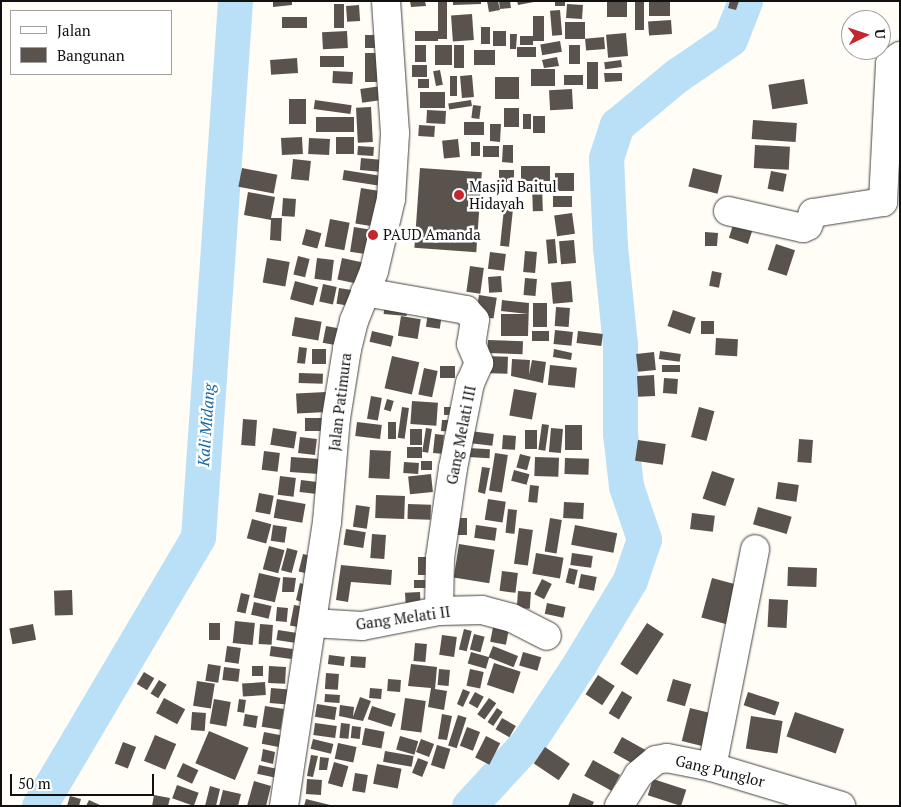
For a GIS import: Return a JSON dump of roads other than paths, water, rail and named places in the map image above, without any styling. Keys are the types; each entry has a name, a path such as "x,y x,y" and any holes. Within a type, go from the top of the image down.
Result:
{"street":[{"name":"Jalan Patimura","path":"284,806 312,623 341,384 354,321 381,245 393,179 395,133 386,1"},
{"path":"728,211 803,228 808,226 813,213 883,202 889,72 892,60 900,56"},
{"name":"Gang Melati III","path":"365,292 464,309 474,318 471,344 479,363 470,383 453,468 440,558 439,611"},
{"path":"712,767 755,549"},
{"name":"Gang Melati II","path":"312,623 362,626 439,611 497,613 547,636"},
{"name":"Gang Punglor","path":"619,806 638,775 656,760 667,758 712,767 841,806"}],"waterway":[{"name":"Kali Midang","path":"39,806 198,537 235,1"},
{"path":"469,806 528,742 580,663 630,580 644,539 626,486 620,433 620,345 610,246 606,158 617,125 676,76 730,39 745,1"}],"place":[{"name":"Masjid Baitul Hidayah","path":"459,195"},
{"name":"PAUD Amanda","path":"373,235"}]}
